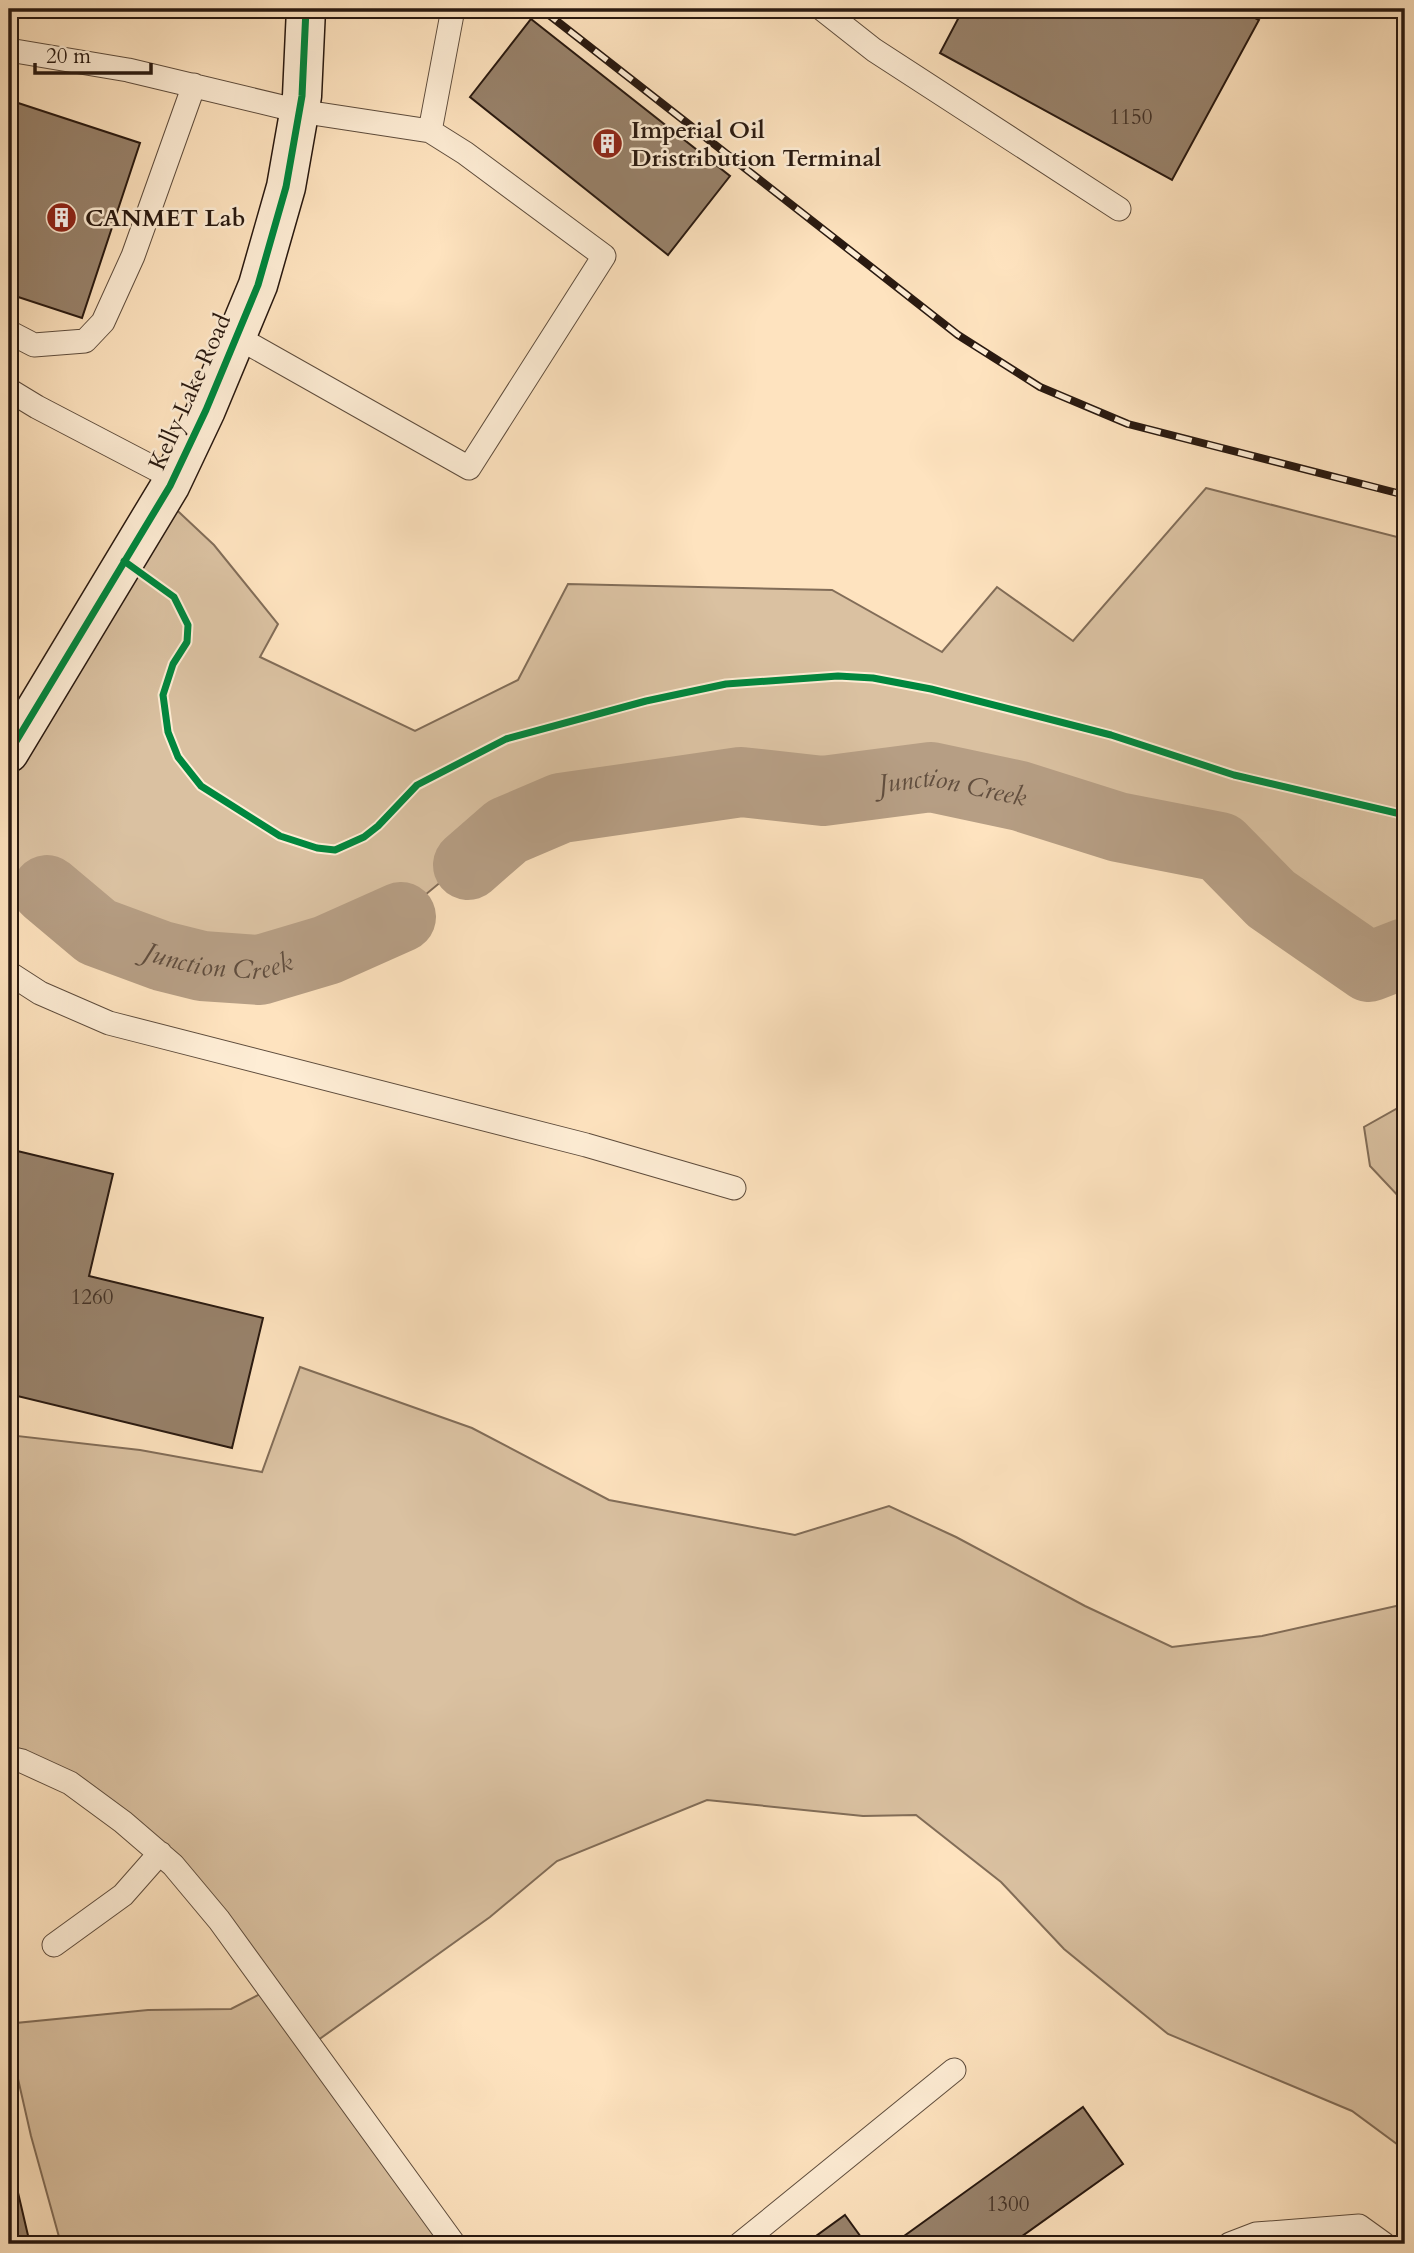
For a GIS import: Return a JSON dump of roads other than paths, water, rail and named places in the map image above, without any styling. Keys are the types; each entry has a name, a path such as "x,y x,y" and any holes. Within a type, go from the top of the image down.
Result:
{"street":[{"name":"Kelly Lake Road","path":"9,753 173,478 206,410 258,285 286,187 299,111 306,9"}],"lane":[{"path":"430,131 453,9"},
{"path":"822,9 874,50 1119,209"},
{"path":"9,51 128,70 299,111 430,131 465,153 604,256 468,468 237,337"},
{"path":"9,332 34,345 85,341 103,322 133,256 194,85"},
{"path":"9,390 173,478"},
{"path":"9,973 40,993 109,1023 586,1145 734,1188"},
{"path":"9,1758 22,1761 70,1783 123,1822 173,1865 219,1920 454,2244"},
{"path":"54,1945 123,1895 160,1853"},
{"path":"740,2244 954,2070"},
{"path":"1230,2244 1256,2234 1359,2226 1384,2244"}],"waterway":[{"name":"Junction Creek","path":"468,865 507,831 561,808 741,782 823,791 931,777 1020,796 1118,827 1220,847 1271,899 1369,967 1405,953"},
{"name":"Junction Creek","path":"47,890 97,932 162,956 202,966 260,970 327,950 401,917"}],"railway":[{"path":"544,11 958,335 1040,387 1128,424 1405,495"}],"place":[{"name":"Imperial Oil Dristribution Terminal","path":"608,144"},
{"name":"CANMET Lab","path":"62,218"}]}
